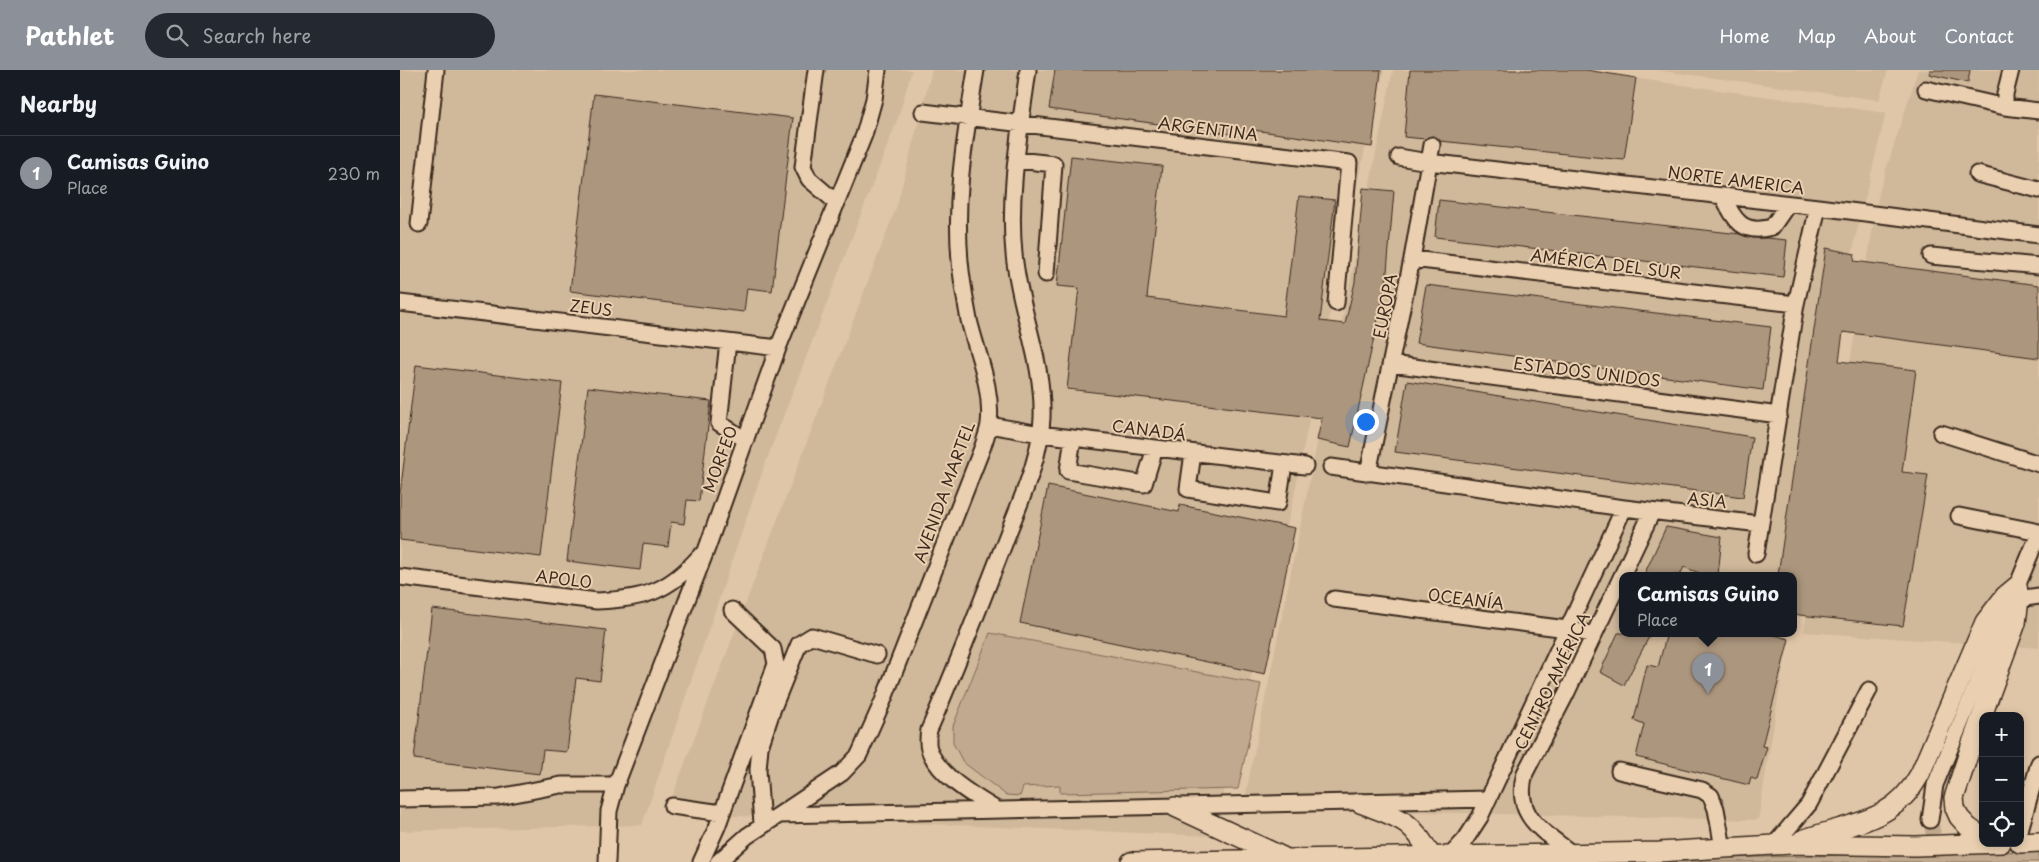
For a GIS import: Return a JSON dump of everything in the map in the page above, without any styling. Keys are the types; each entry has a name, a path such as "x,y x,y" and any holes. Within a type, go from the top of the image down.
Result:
{"main road":[{"path":"1782,844 1868,820 1892,808 1904,798 1920,774 1985,622 2005,596 2016,595 2016,623 1969,751 1954,798 1955,808 1959,816 1968,827 1979,835"},
{"path":"1360,803 1412,826 1440,856"},
{"path":"1175,807 1289,860"},
{"path":"2024,842 2039,842"},
{"path":"1131,862 1659,852 1782,844 1915,846 1979,844"}],"street":[{"path":"419,224 436,70"},
{"path":"816,70 803,167 809,179 836,203"},
{"name":"MORFEO","path":"607,862 610,811 616,785 707,548 778,348 864,135 874,99 878,70"},
{"name":"AVENIDA MARTEL","path":"718,862 735,845 762,824 779,815 842,773 859,755 873,725 983,446 988,425 989,406 986,382 969,320 961,272 958,232 960,170 976,70"},
{"path":"997,810 972,795 940,768 929,749 928,740 929,730 958,664 1031,473 1040,434 1041,383 1014,256 1014,196 1020,125 1028,70"},
{"path":"2005,107 2005,94 2011,70"},
{"path":"1926,89 2005,107 2039,111"},
{"name":"ARGENTINA","path":"923,112 1349,163 1336,303"},
{"name":"EUROPA","path":"1368,473 1412,259 1432,145"},
{"path":"1399,157 1428,162"},
{"path":"1017,160 1054,164 1046,274"},
{"name":"NORTE AMERICA","path":"1428,162 1818,207 2039,235"},
{"path":"1977,174 2039,190"},
{"path":"1723,196 1732,217 1746,227 1759,231 1772,227 1788,204"},
{"path":"1756,554 1796,304 1818,207"},
{"path":"1932,256 2039,266"},
{"name":"AMÉRICA DEL SUR","path":"1412,259 1796,304"},
{"name":"ZEUS","path":"400,303 778,348"},
{"path":"728,342 719,424 746,440"},
{"name":"ESTADOS UNIDOS","path":"1391,364 1778,415"},
{"name":"CANADÁ","path":"988,425 1040,434 1305,466"},
{"path":"1941,433 2039,464"},
{"path":"1074,438 1068,471 1144,484 1155,448"},
{"path":"1193,453 1188,490 1278,503 1284,464"},
{"name":"ASIA","path":"1331,467 1652,512 1760,524"},
{"name":"CENTRO AMÉRICA","path":"1440,856 1465,840 1473,828 1511,754 1566,629 1624,508"},
{"name":"CENTRO AMÉRICA","path":"1624,572 1652,512"},
{"path":"1930,820 1936,785 2016,595 2039,533 1959,516"},
{"name":"APOLO","path":"400,577 597,600 627,600 650,594 669,584 685,573 707,548"},
{"name":"CENTRO AMÉRICA","path":"1571,853 1537,826 1528,816 1524,806 1522,785 1526,773 1619,582"},
{"path":"2016,595 2039,596"},
{"name":"OCEANÍA","path":"1334,599 1566,629 1594,635"},
{"path":"701,862 722,813 776,664 773,649 732,610"},
{"path":"762,824 758,770 760,747 773,708 800,644 812,636 877,655"},
{"path":"1782,844 1809,804 1869,690"},
{"path":"2024,816 2039,763"},
{"path":"1619,772 1702,790 1712,796 1723,848"},
{"path":"400,799 499,797 561,785 616,785"},
{"path":"779,815 1488,799"},
{"path":"672,806 722,813"}],"shaded area":[{"path":"400,70 912,70 898,118 765,464 642,825 400,831"},
{"path":"932,70 1384,70 1349,217 1294,496 1213,836 666,813 897,205"},
{"path":"1393,70 1574,70 1886,113 1855,239 1797,585 1797,572 1619,572 1619,637 1788,637 1758,820 1243,808"},
{"path":"1655,70 1888,70 1879,100"},
{"path":"1918,70 2039,70 2039,648 1804,632 1879,192"},
{"path":"990,633 1261,684 1238,789 1060,793 1060,785 1023,787 1020,796 1006,795 963,762 953,743 953,726"},
{"path":"2039,851 2039,862 1533,862"}],"building":[{"path":"1055,70 1381,70 1372,147 1253,130 1253,137 1049,109"},
{"path":"1410,70 1586,70 1636,78 1624,160 1440,141 1433,136 1425,139 1404,137"},
{"path":"1930,70 1970,70 1968,83 1929,74"},
{"path":"594,94 793,118 772,291 747,288 744,312 570,291"},
{"path":"1071,156 1162,166 1147,298 1284,316 1299,196 1335,200 1320,321 1345,324 1355,282 1363,188 1394,191 1386,283 1350,447 1317,440 1322,418 1067,389 1079,288 1057,286"},
{"path":"1439,200 1740,234 1753,238 1787,240 1783,277 1435,237"},
{"path":"1826,248 1855,254 1854,261 2039,285 2039,358 1843,332 1839,361 1916,370 1902,472 1928,475 1903,626 1797,614 1797,572 1778,572"},
{"path":"1426,285 1771,327 1763,390 1416,343"},
{"path":"416,365 562,383 541,557 400,540 400,494"},
{"path":"1407,381 1752,437 1743,497 1395,452"},
{"path":"588,387 711,401 699,501 687,500 684,524 671,522 668,547 643,544 640,570 567,561"},
{"path":"1048,486 1179,512 1180,505 1295,528 1265,674 1020,623"},
{"path":"1666,527 1722,537 1718,572 1696,572 1684,567 1682,572 1645,572"},
{"path":"432,609 606,630 600,681 576,678 567,752 543,750 540,774 414,759"},
{"path":"1618,633 1619,637 1649,637 1624,685 1600,672"},
{"path":"1666,637 1782,637 1789,639 1762,746 1767,747 1757,780 1751,778 1749,785 1636,757 1644,724 1634,720 1647,665 1658,667"}],"tunnel":[{"path":"1930,820 1934,836 1949,862"}],"place":[{"name":"Camisas Guino","path":"1708,694"}]}
